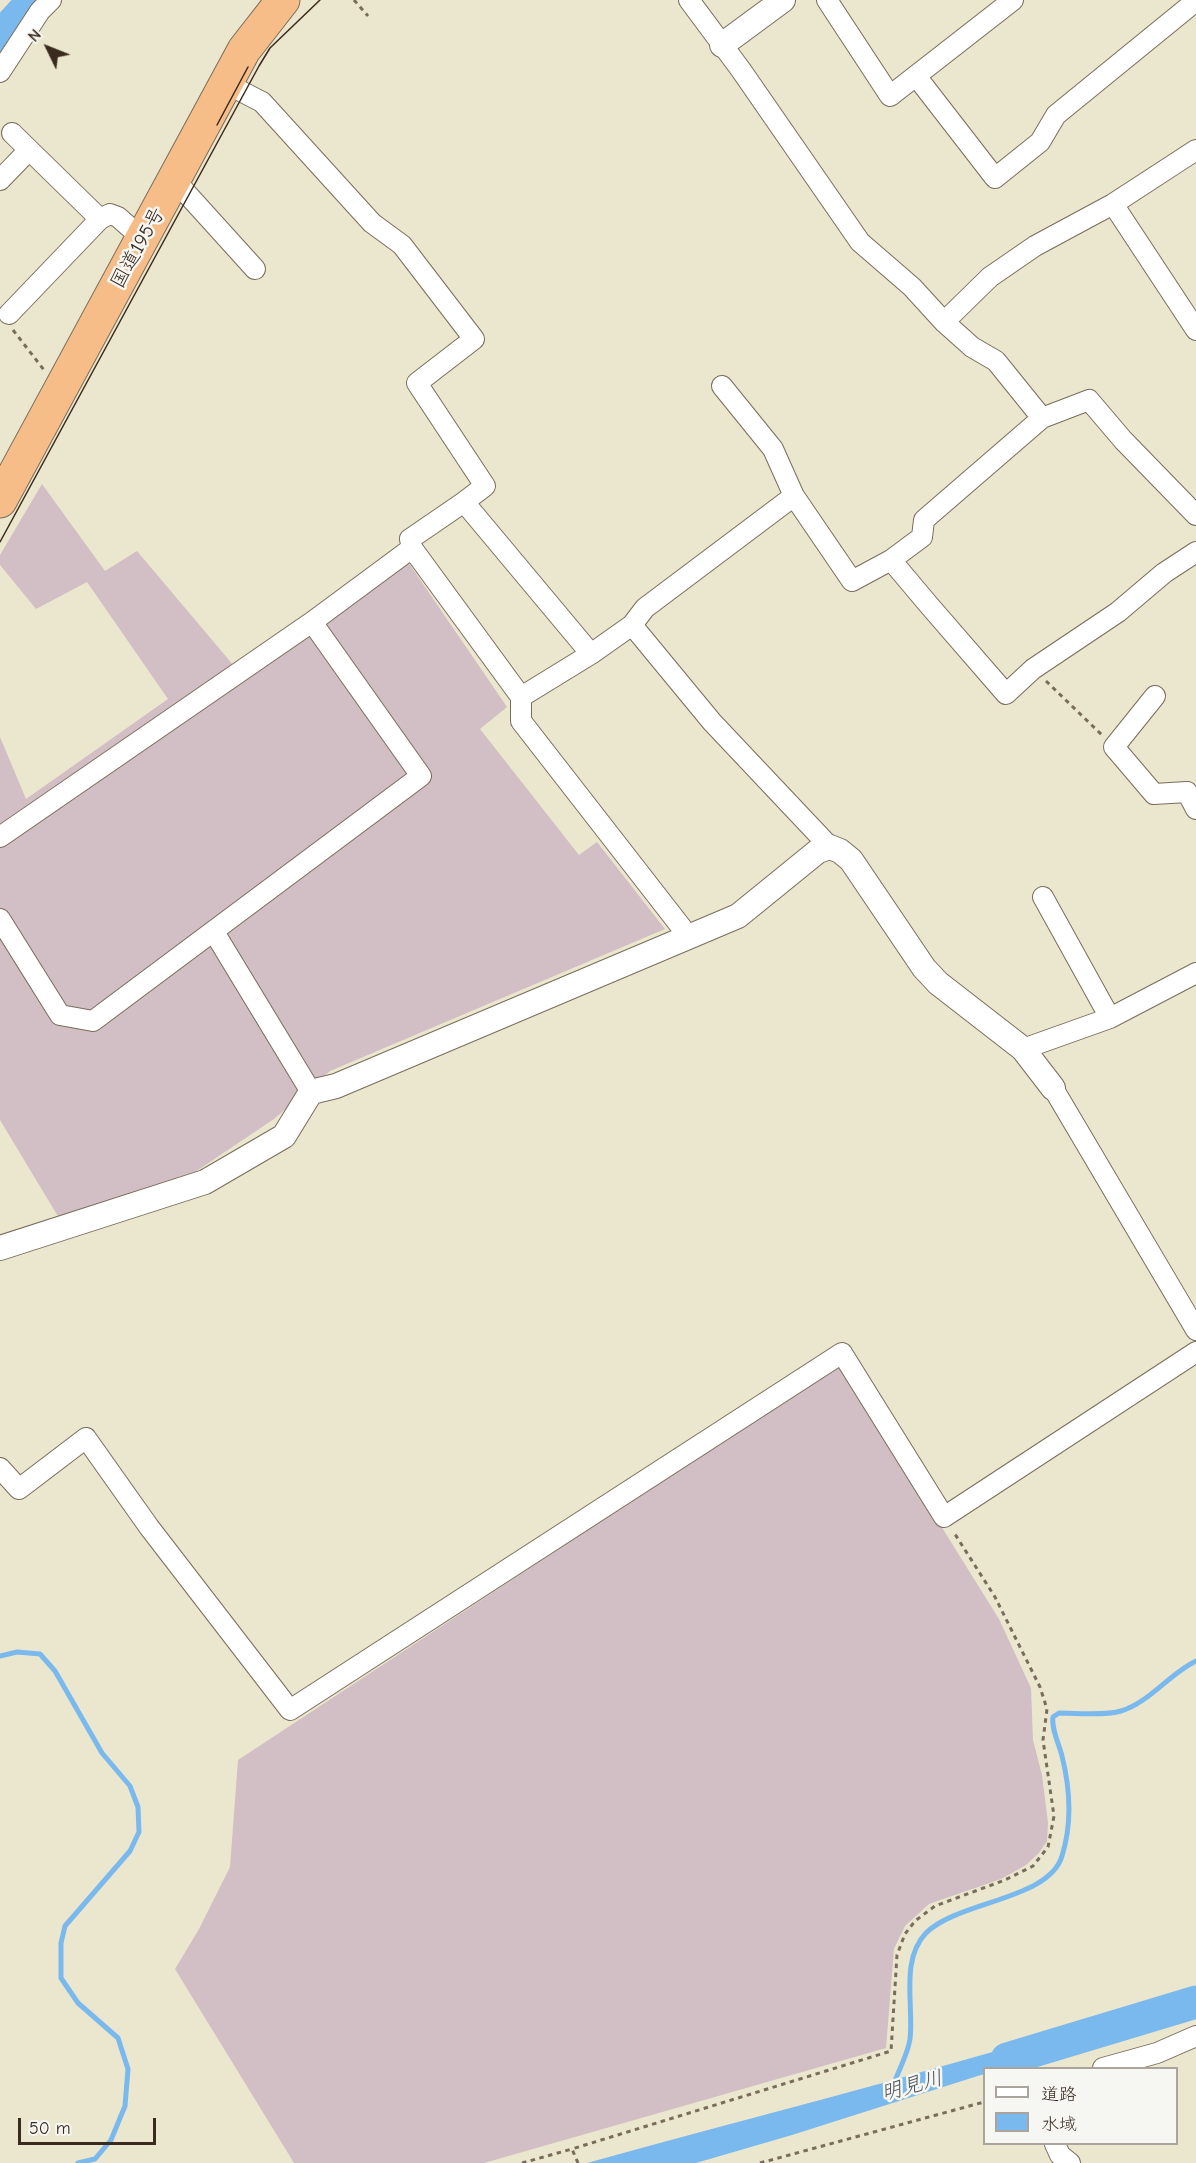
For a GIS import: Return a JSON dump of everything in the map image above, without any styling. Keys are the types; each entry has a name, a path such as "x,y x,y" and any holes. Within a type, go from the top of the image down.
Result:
{"highway":[{"name":"国道195号","path":"1,498 173,185 244,50 283,0"}],"street":[{"path":"0,72 40,11 51,0"},
{"path":"689,0 860,242 912,287 944,322 972,347 996,361 1042,418"},
{"path":"722,45 783,0"},
{"path":"827,0 890,96 1013,0"},
{"path":"916,76 995,178 1040,142 1056,115 1192,5"},
{"path":"227,84 262,102 372,223 402,245 474,339 417,383 484,486 410,539 412,548 521,697 521,722 689,937"},
{"path":"12,133 100,219"},
{"path":"0,180 29,150"},
{"path":"944,322 990,277 1035,246 1113,204 1196,150"},
{"path":"173,185 183,189 255,269"},
{"path":"1113,204 1196,330"},
{"path":"10,321 100,219 110,214 118,217 143,239"},
{"path":"722,386 773,449 794,496 852,581 891,560 922,537 924,520 1042,418 1089,400 1123,440 1196,515"},
{"path":"521,697 591,654 632,625 645,608 794,496"},
{"path":"464,502 591,654"},
{"path":"0,837 312,622 412,548"},
{"path":"891,560 1006,693 1033,669 1118,612 1164,573 1196,552"},
{"path":"0,918 60,1016 93,1021 421,776 312,622"},
{"path":"632,625 712,722 830,846 851,860 924,968 938,983 1023,1049 1053,1088 1196,1330"},
{"path":"1155,696 1114,747 1154,794 1186,792 1196,809"},
{"path":"0,1248 205,1182 284,1136 311,1092 336,1086 738,916 818,851 830,846"},
{"path":"1043,897 1110,1018"},
{"path":"214,932 311,1092"},
{"path":"1023,1049 1110,1018 1196,974"},
{"path":"0,1468 19,1489 86,1438 149,1527 290,1710 842,1353 944,1517 1196,1352"},
{"path":"1107,2067 1157,2053 1196,2036"},
{"path":"1055,2145 1059,2155 1070,2163"}],"path":[{"path":"354,0 368,16"},
{"path":"10,321 60,392"},
{"path":"1033,669 1114,747"},
{"path":"522,2163 891,2051 897,1954 905,1934 915,1921 935,1906 1005,1880 1033,1866 1048,1847 1054,1816 1043,1740 1047,1709 1040,1687 995,1597 944,1517"},
{"path":"760,2163 983,2103"},
{"path":"572,2149 578,2163"}],"shaded area":[{"path":"42,484 105,571 137,551 245,679 408,562 507,707 480,729 579,855 597,842 665,929 330,1071 274,1119 195,1172 59,1218 0,1120 0,737 26,799 168,699 87,582 36,609 0,565 0,555"},
{"path":"840,1364 999,1619 1031,1688 1033,1740 1042,1775 1048,1823 1047,1841 1039,1853 1026,1865 1001,1879 929,1904 905,1926 894,1949 886,2048 484,2163 294,2163 175,1969 199,1929 230,1867 238,1760"}],"water":[{"path":"1050,2035 1048,2055 1006,2067 983,2067 983,2074 696,2163 587,2163 877,2084"}],"waterway":[{"path":"0,43 10,26 34,0"},
{"path":"0,1656 17,1652 40,1654 55,1671 102,1753 130,1786 138,1807 139,1832 130,1851 65,1926 61,1943 61,1978 78,2003 118,2038 128,2069 125,2106 111,2140 95,2159 78,2163"},
{"path":"893,2086 910,2039 910,1984 913,1956 926,1933 940,1922 1040,1882 1054,1871 1062,1856 1069,1819 1068,1793 1053,1717 1059,1713 1099,1714 1121,1711 1141,1701 1196,1661"},
{"name":"明見川","path":"1007,2059 1196,2002"}],"tram line":[{"path":"0,542 259,66 270,48 320,0"},
{"path":"217,125 248,67"}]}
